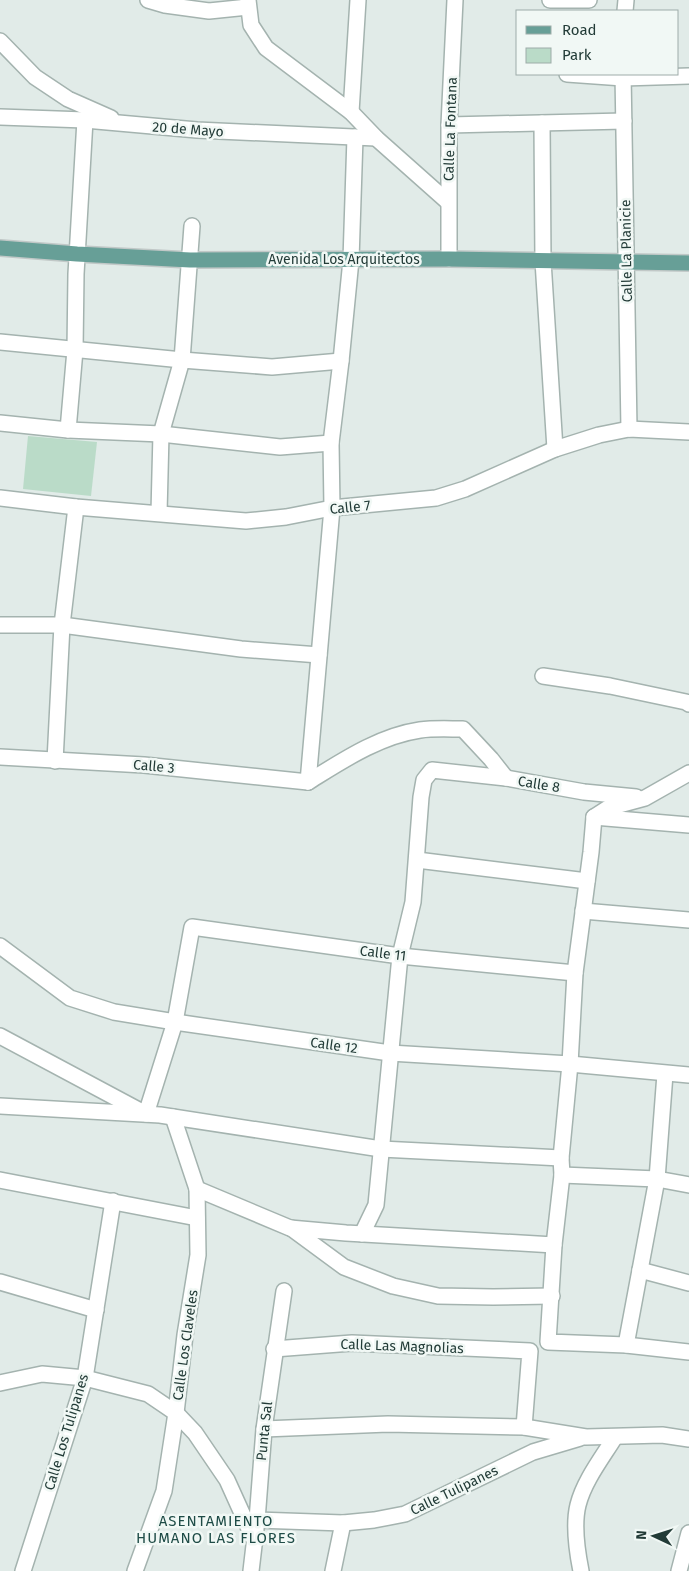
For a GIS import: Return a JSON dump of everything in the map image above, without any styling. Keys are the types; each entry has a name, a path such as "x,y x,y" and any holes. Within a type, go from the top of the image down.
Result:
{"main road":[{"name":"Avenida Los Arquitectos","path":"0,248 190,260 449,259 689,263"}],"street":[{"path":"148,0 166,5 209,10 248,4 251,25 266,48 351,112 376,138 448,202"},
{"path":"351,112 358,0"},
{"name":"Calle La Fontana","path":"449,259 448,202 455,0"},
{"path":"550,0 589,0"},
{"path":"0,41 35,76 68,99 124,124"},
{"path":"595,75 689,76"},
{"name":"Calle La Planicie","path":"623,76 629,429"},
{"name":"20 de Mayo","path":"0,117 84,120 197,130 376,138"},
{"path":"68,430 75,350 84,120"},
{"path":"450,125 624,121"},
{"path":"542,123 543,261 555,449"},
{"path":"308,782 332,508 331,443 351,260 355,137"},
{"path":"159,513 161,434 182,360 192,226"},
{"path":"0,342 272,367 341,361"},
{"path":"0,423 68,430 161,434 280,446 331,443"},
{"name":"Calle 7","path":"0,498 76,507 246,521 286,518 332,508 436,498 465,489 555,449 599,435 629,429 689,432"},
{"path":"55,761 62,625 76,507"},
{"path":"0,625 62,625 241,649 319,655"},
{"path":"543,676 610,686 689,704"},
{"path":"308,782 335,765 385,739 420,730 462,729 491,759 506,778"},
{"name":"Calle 3","path":"0,757 144,765 308,782"},
{"name":"Calle 8","path":"417,860 421,797 424,780 432,770 506,778 584,792 645,798"},
{"path":"594,817 608,808 645,798 689,773"},
{"path":"594,817 689,825"},
{"path":"594,817 575,973 570,1064 561,1158 562,1176 554,1245 548,1342 626,1345 689,1352"},
{"path":"362,1234 376,1206 400,956 413,902 417,860 587,881"},
{"path":"583,911 689,920"},
{"name":"Calle 11","path":"175,1022 192,927 400,956 575,973"},
{"name":"Calle 12","path":"0,946 70,998 114,1012 390,1053 570,1064 689,1075"},
{"path":"146,1114 175,1022"},
{"path":"0,1036 146,1114"},
{"path":"626,1345 657,1179 665,1074"},
{"path":"0,1106 173,1117 381,1149 561,1158"},
{"name":"Calle Los Claveles","path":"135,1571 164,1491 176,1413 184,1335 198,1255 197,1189 173,1117"},
{"path":"562,1176 657,1179 689,1184"},
{"path":"0,1180 197,1218"},
{"path":"197,1189 290,1228 344,1267 393,1286 438,1296 552,1296"},
{"name":"Calle Los Tulipanes","path":"22,1571 85,1378 113,1201"},
{"path":"290,1228 554,1245"},
{"path":"640,1270 689,1283"},
{"path":"0,1282 96,1310"},
{"name":"Punta Sal","path":"251,1571 264,1429 274,1349 284,1291"},
{"name":"Calle Las Magnolias","path":"274,1349 352,1343 530,1351 524,1427"},
{"path":"0,1383 42,1374 85,1378 148,1394 176,1413 195,1433 227,1480 255,1542"},
{"name":"Calle Tulipanes","path":"264,1429 388,1424 524,1427 586,1437 662,1435 689,1439"},
{"name":"Calle Tulipanes","path":"257,1520 343,1523 374,1520 404,1514 533,1452 586,1437"},
{"path":"581,1571 576,1529 578,1506 585,1487 615,1437"},
{"path":"333,1571 343,1523"},
{"path":"679,1571 689,1533"}],"green space":[{"path":"28,436 97,442 91,496 23,489"}],"district":[{"name":"ASENTAMIENTO HUMANO LAS FLORES","path":"216,1530"}]}
